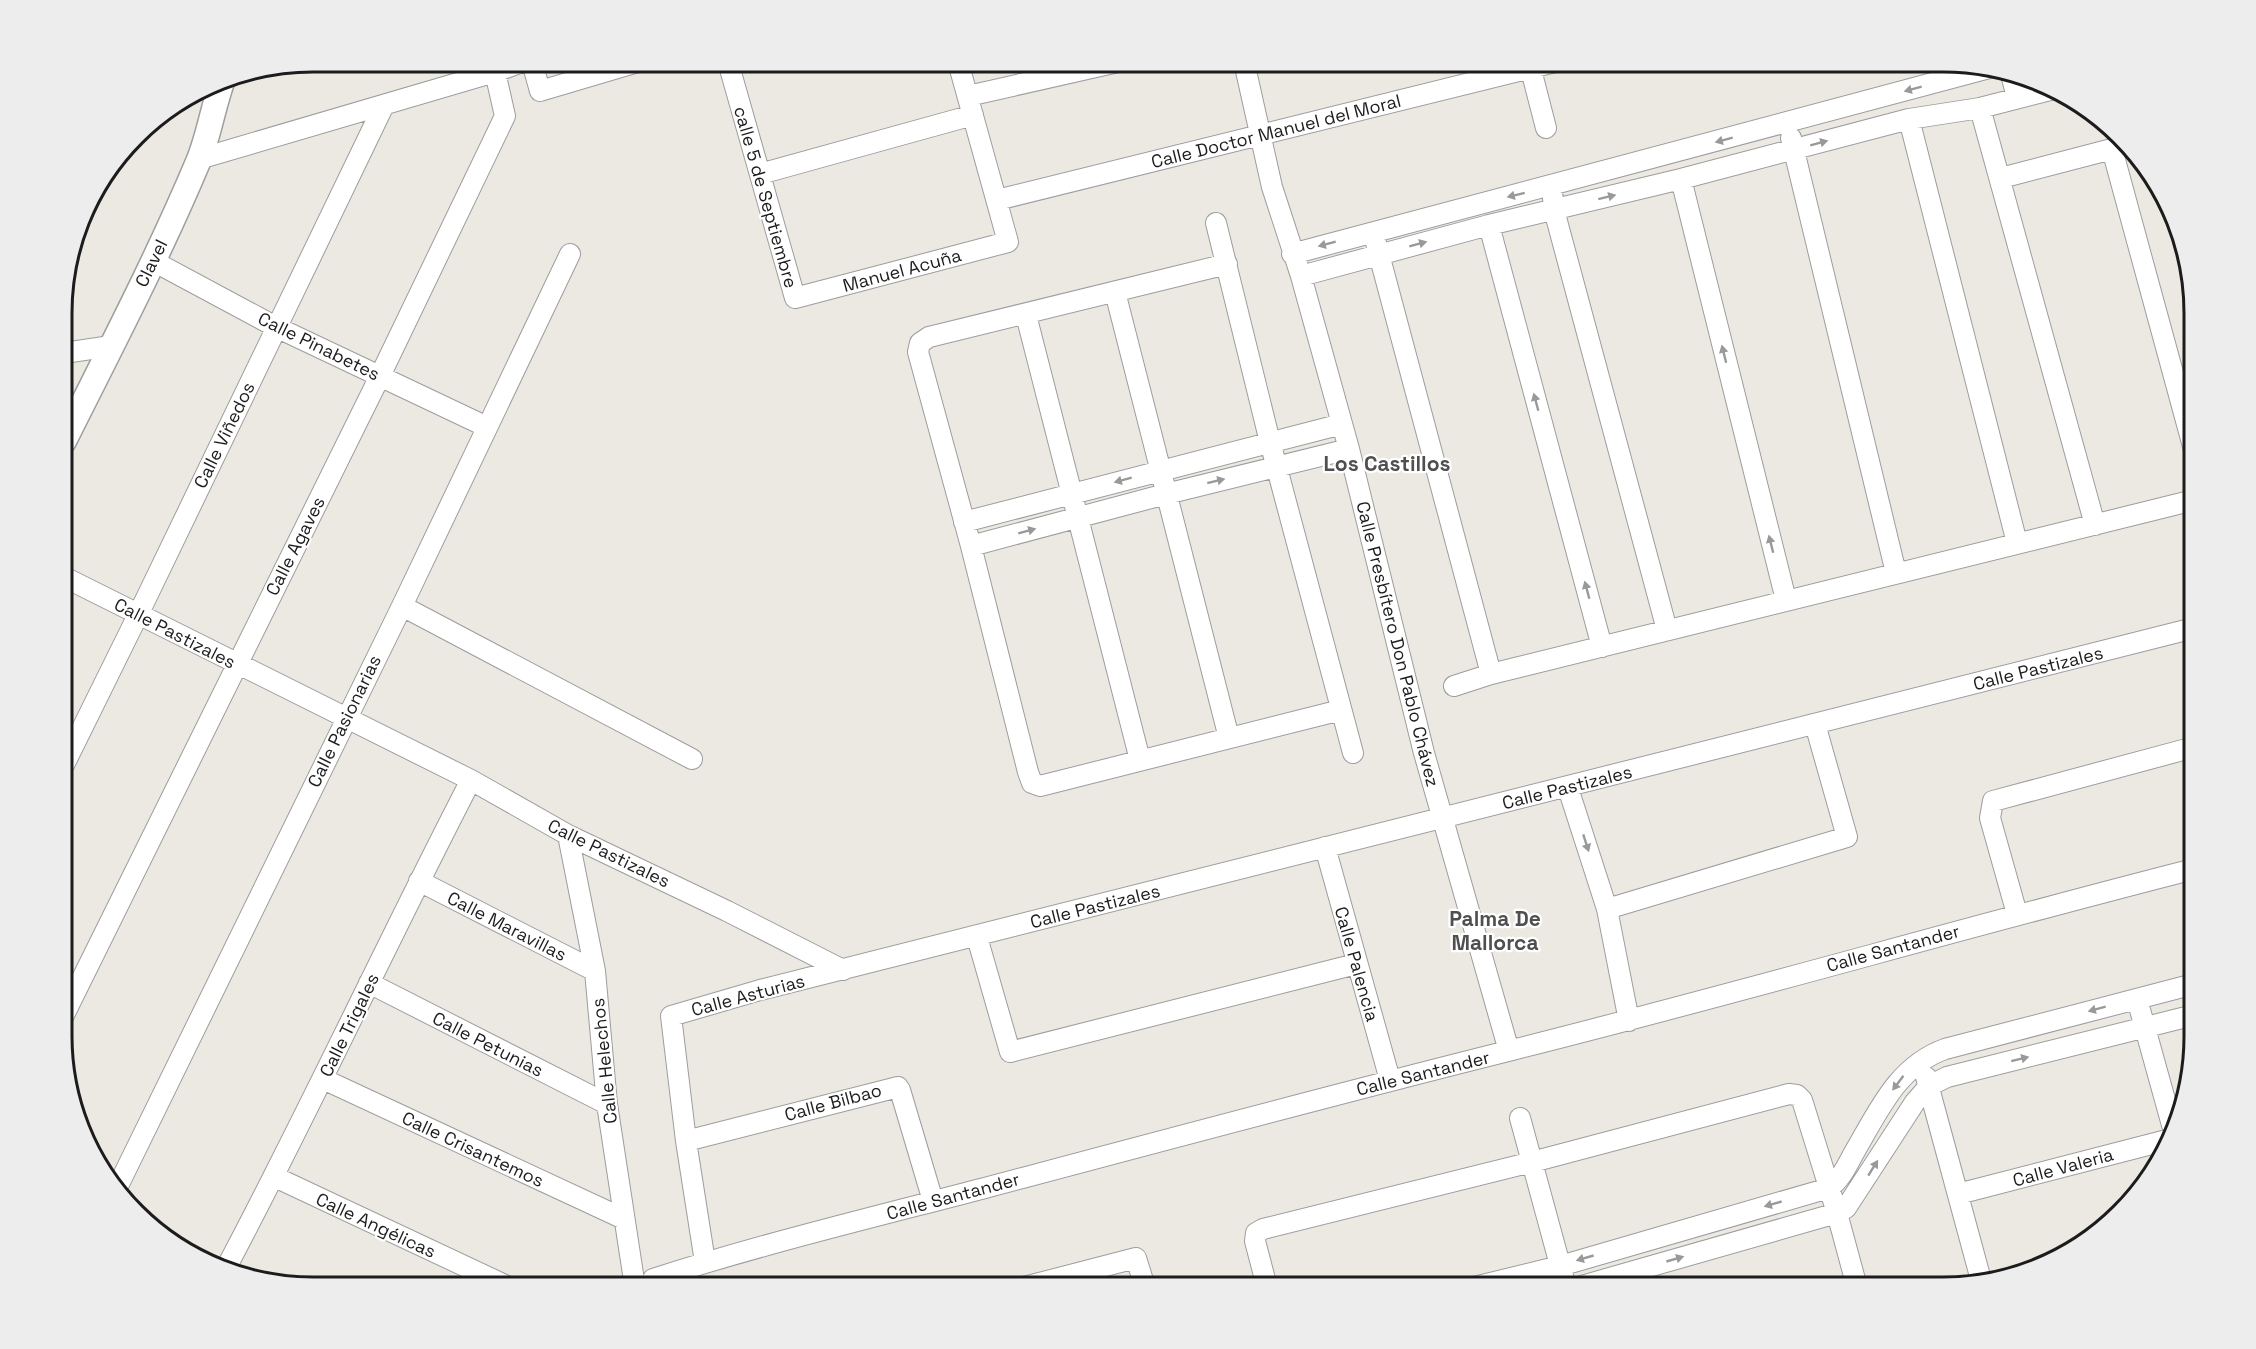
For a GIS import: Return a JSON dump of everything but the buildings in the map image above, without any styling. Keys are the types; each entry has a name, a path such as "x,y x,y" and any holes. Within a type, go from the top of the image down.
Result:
{"street":[{"path":"199,159 495,72"},
{"name":"Calle Agaves","path":"72,999 380,376 505,116 495,72"},
{"path":"535,72 540,91 604,72"},
{"name":"calle 5 de Septiembre","path":"731,72 795,298"},
{"path":"961,72 997,200"},
{"path":"760,174 970,105 1084,72"},
{"name":"Calle Presbítero Don Pablo Chávez","path":"1246,72 1272,187 1301,276 1349,449 1442,818 1509,1051"},
{"name":"Calle Doctor Manuel del Moral","path":"997,200 1499,72"},
{"path":"1532,72 1546,128"},
{"path":"1292,254 1968,74"},
{"path":"2013,83 2017,97"},
{"path":"1301,276 1489,225 1681,179 1909,119 1980,108 2040,92"},
{"name":"Clavel","path":"72,425 153,261 199,159 212,94"},
{"name":"Calle Viñedos","path":"72,749 384,105"},
{"path":"1980,108 2095,525"},
{"path":"1909,119 2017,543"},
{"path":"1788,123 1896,573"},
{"path":"2001,178 2112,149 2184,413"},
{"path":"1681,179 1786,600"},
{"path":"1552,186 1554,210 1667,630"},
{"name":"Manuel Acuña","path":"795,298 1008,242 997,200"},
{"path":"1216,223 1270,442 1353,753"},
{"path":"1489,225 1602,647"},
{"path":"1374,232 1378,255 1491,674"},
{"name":"Calle Pasionarias","path":"120,1181 402,606 570,254"},
{"name":"Calle Pinabetes","path":"153,261 276,327 486,427"},
{"path":"1227,264 929,337 920,343 918,352 1032,783 1040,786 1341,710"},
{"path":"1114,292 1228,738"},
{"path":"1026,315 1140,760"},
{"path":"72,352 111,346"},
{"path":"964,522 1342,424"},
{"path":"971,546 1166,494 1349,449"},
{"path":"1454,686 1491,674 2184,503"},
{"name":"Calle Pastizales","path":"72,581 471,780 568,836 727,911 843,970 2184,631"},
{"path":"402,606 692,759"},
{"path":"1607,909 1847,837 1815,724"},
{"path":"2017,914 1990,818 1993,801 2184,750"},
{"name":"Calle Trigales","path":"229,1262 275,1177 419,881 471,780"},
{"path":"1568,788 1607,909 1629,1021"},
{"name":"Calle Helechos","path":"568,836 595,971 607,1104 633,1277"},
{"name":"Calle Palencia","path":"1325,847 1390,1080"},
{"name":"Calle Santander","path":"659,1277 705,1262 1390,1080 1629,1021 2017,914 2184,872"},
{"name":"Calle Maravillas","path":"419,881 595,971"},
{"path":"977,937 1010,1052 1356,964"},
{"name":"Calle Asturias","path":"686,1141 671,1016 760,990 843,970"},
{"name":"Calle Petunias","path":"369,983 607,1104"},
{"path":"1515,1277 1829,1188 1840,1179 1878,1111 1902,1076 1921,1059 1945,1048 2184,987"},
{"path":"2137,999 2170,1117"},
{"path":"1613,1277 1837,1213 1846,1208 1915,1102 1929,1086 1947,1077 2184,1017"},
{"path":"1921,1059 1979,1274"},
{"name":"Calle Crisantemos","path":"323,1079 624,1219"},
{"name":"Calle Bilbao","path":"686,1141 898,1087 933,1202"},
{"path":"1264,1277 1255,1241 1256,1233 1263,1229 1532,1162 1790,1094 1797,1095 1802,1100 1854,1277"},
{"path":"1520,1118 1563,1277"},
{"path":"686,1141 705,1262"},
{"name":"Calle Valeria","path":"1958,1194 2159,1142"},
{"name":"Calle Angélicas","path":"275,1177 488,1277"},
{"path":"1063,1277 1136,1258 1141,1277"}],"district":[{"name":"Los Castillos","path":"1387,463"},
{"name":"Palma De Mallorca","path":"1495,930"}]}
